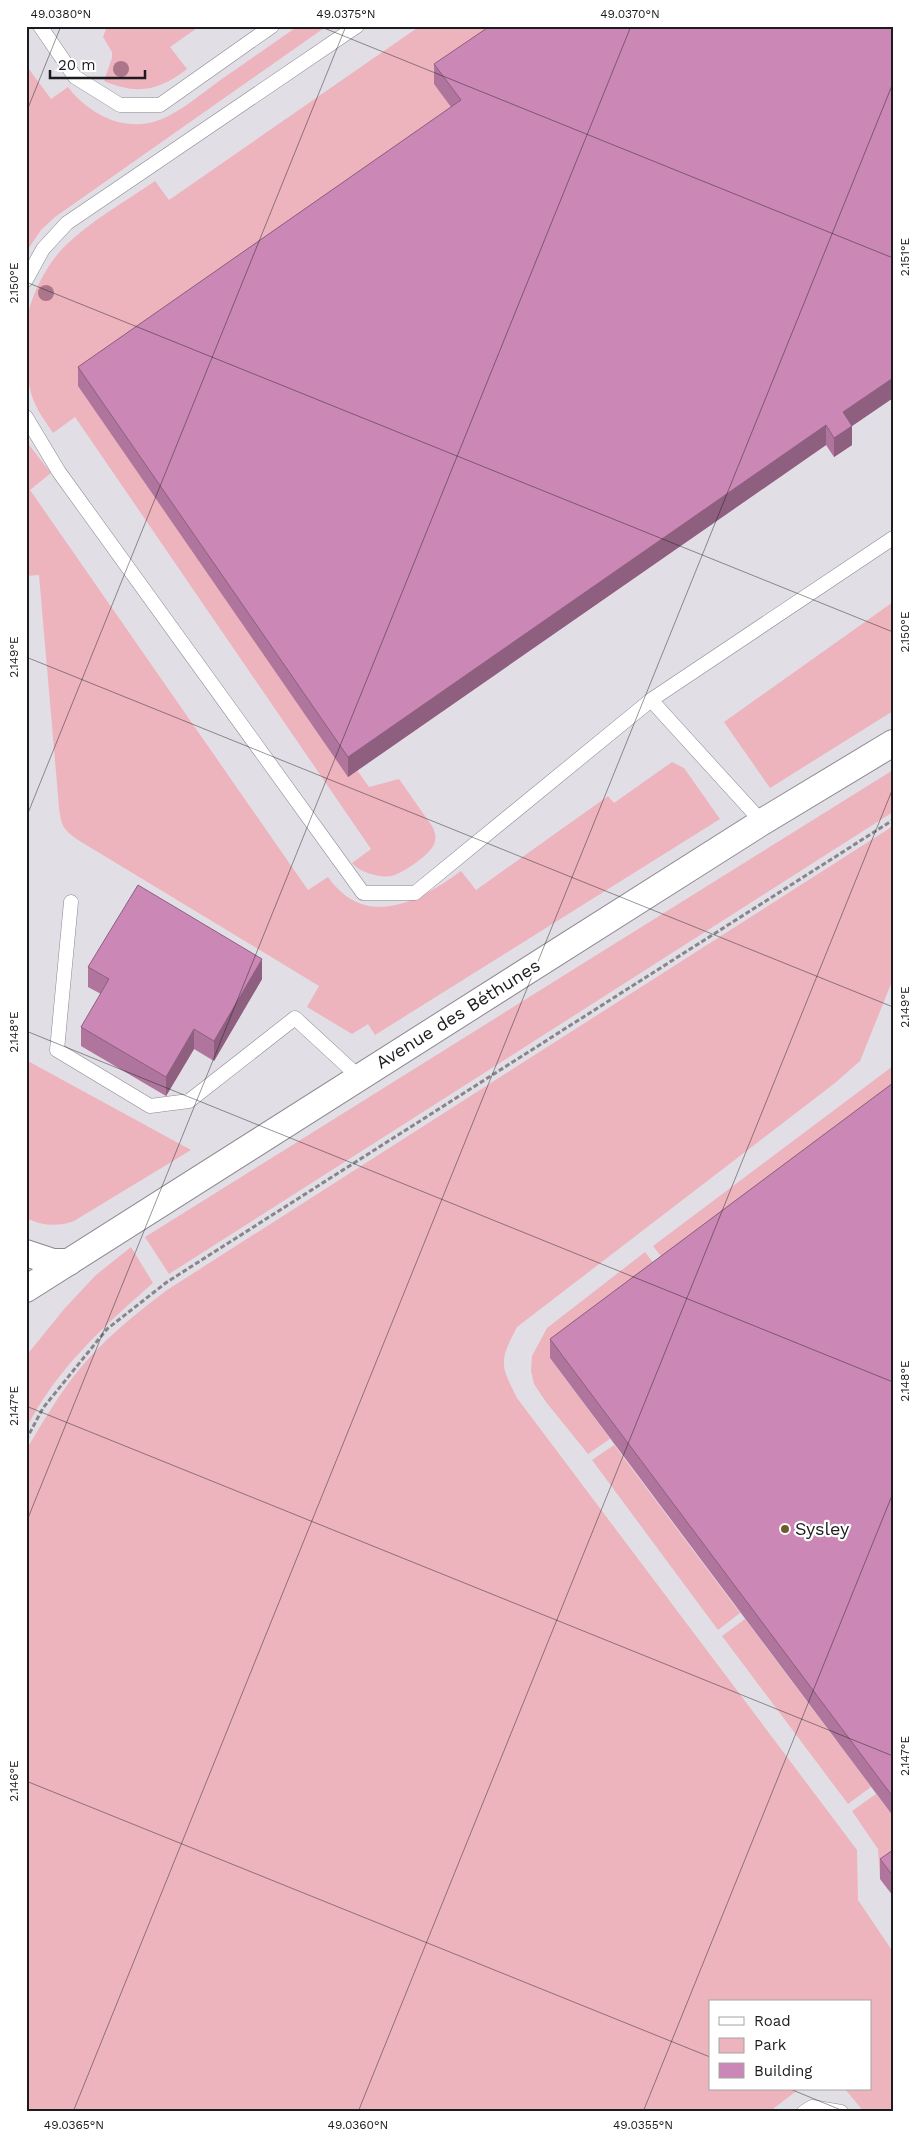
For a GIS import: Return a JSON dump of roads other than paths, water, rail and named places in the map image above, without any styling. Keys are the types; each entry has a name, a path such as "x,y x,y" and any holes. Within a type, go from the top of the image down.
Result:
{"street":[{"name":"Avenue des Béthunes","path":"26,1290 762,822 893,743"},
{"path":"26,1253 54,1262 70,1262"}],"lane":[{"path":"40,26 75,77 120,106 160,106 272,26"},
{"path":"26,280 43,249 67,223 357,26"},
{"path":"26,417 59,472 363,893 415,892 651,700 893,538"},
{"path":"651,700 762,822"},
{"path":"71,902 57,1050 150,1106 189,1101 295,1018 360,1077"},
{"path":"804,2112 812,2107 841,2112"}],"place":[{"name":"Sysley","path":"785,1529"}]}
